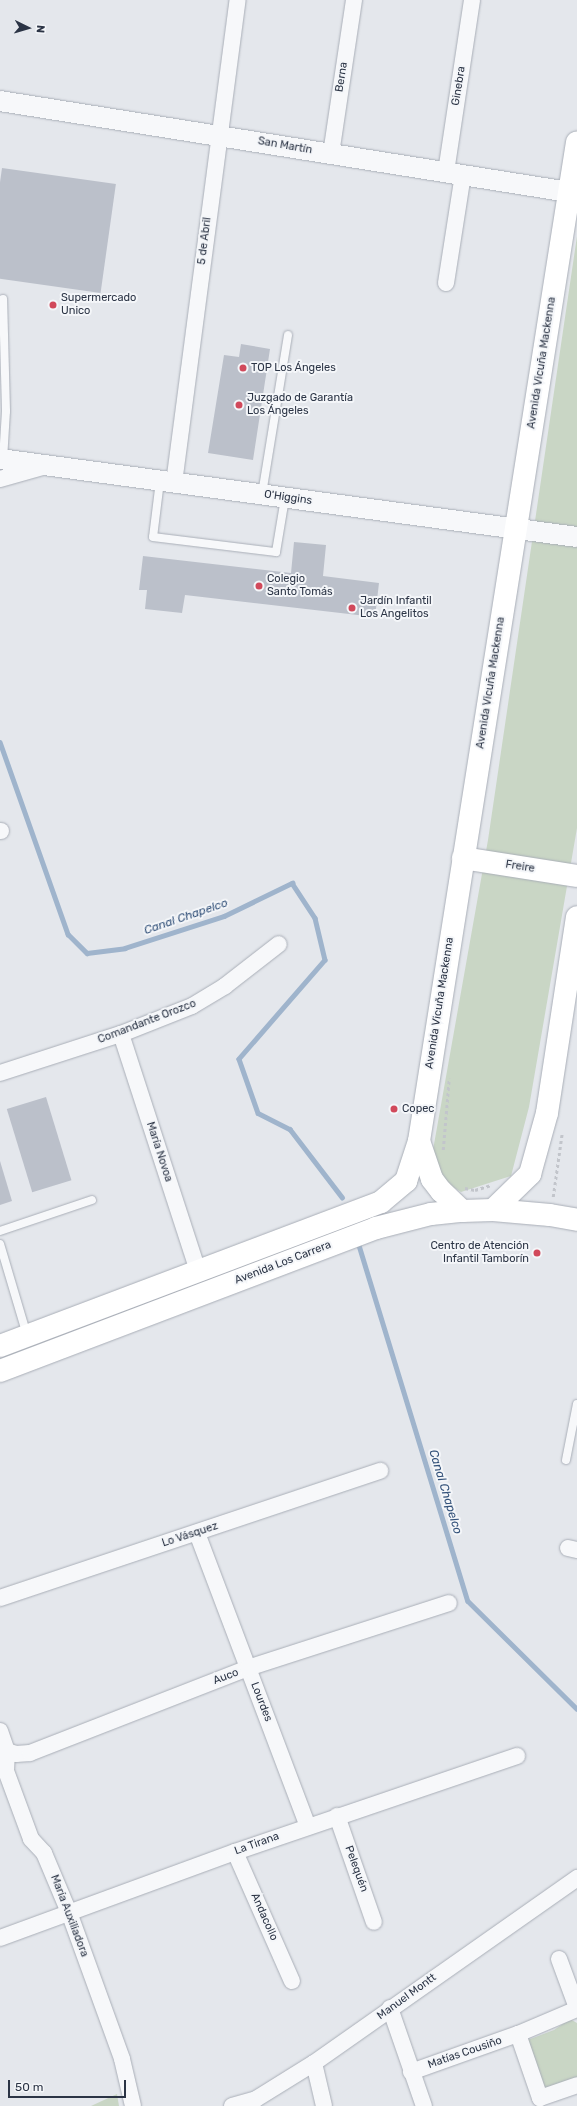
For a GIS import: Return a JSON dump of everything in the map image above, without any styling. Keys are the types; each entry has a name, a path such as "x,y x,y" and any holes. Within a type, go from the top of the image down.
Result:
{"main road":[{"name":"Avenida Vicuña Mackenna","path":"462,1211 441,1192 432,1179 419,1140 577,142"},
{"name":"Freire","path":"463,858 577,876"},
{"path":"493,1210 530,1174 547,1113 577,917"},
{"name":"Avenida Los Carrera","path":"0,1346 381,1202 406,1181 419,1140"},
{"name":"Avenida Los Carrera","path":"0,1371 376,1228 431,1214 462,1211 493,1210 550,1214 577,1220"}],"street":[{"name":"5 de Abril","path":"167,482 238,0"},
{"name":"Berna","path":"331,154 354,0"},
{"name":"Ginebra","path":"446,282 472,0"},
{"name":"San Martín","path":"0,101 219,134 331,154 569,192"},
{"name":"O'Higgins","path":"1,466 46,466 577,537"},
{"name":"Comandante Orozco","path":"0,1073 121,1034 192,1006 225,986 279,944"},
{"name":"María Novoa","path":"121,1034 198,1271"},
{"name":"Lo Vásquez","path":"0,1598 380,1471"},
{"name":"Lourdes","path":"197,1533 308,1826"},
{"name":"Auco","path":"7,1751 16,1754 30,1753 248,1668 449,1603"},
{"name":"María Auxiliadora","path":"0,1731 7,1751 6,1771 31,1839 44,1853 70,1915 122,2059 133,2106"},
{"name":"La Tirana","path":"0,1938 70,1915 235,1852 308,1826 517,1756"},
{"name":"Pelequén","path":"337,1816 374,1922"},
{"name":"Andacollo","path":"235,1852 292,1981"},
{"name":"Manuel Montt","path":"232,2106 256,2099 314,2063 390,2008 577,1878"},
{"name":"Matías Cousiño","path":"411,2072 518,2034 577,2009 559,1959"},
{"path":"390,2008 424,2106"},
{"path":"518,2034 540,2098 577,2084"},
{"path":"314,2063 324,2106"}],"lane":[{"path":"1,466 6,411 3,299"},
{"path":"262,495 288,335"},
{"path":"167,482 153,537 276,552 285,498"},
{"path":"0,1231 92,1200"},
{"path":"0,1244 27,1336"},
{"path":"566,1460 577,1404"}],"green space":[{"path":"577,236 577,828 529,1107 511,1176 461,1192 436,1176 433,1150 488,840"},
{"path":"570,2019 577,2023 577,2080 547,2090 538,2086 525,2041 554,2030"},
{"path":"117,2094 119,2106 91,2106"}],"building":[{"path":"2,168 116,184 101,293 0,279 0,182"},
{"name":"Juzgado de Garantía Los Ángeles","path":"241,344 270,349 253,460 208,453 224,355 239,357"},
{"name":"Colegio Santo Tomás","path":"294,542 326,545 323,576 379,583 375,617 185,595 182,613 145,609 147,590 139,590 143,556 291,573"},
{"path":"46,1097 71,1180 32,1192 7,1109"},
{"path":"0,1161 12,1201 0,1205"}],"waterway":[{"name":"Canal Chapelco","path":"0,742 68,934 87,953 125,948 224,916 292,883 315,918 325,960 239,1059 258,1113 290,1129 342,1197"},
{"name":"Canal Chapelco","path":"358,1242 468,1601 577,1709"}],"place":[{"name":"Supermercado Unico","path":"53,305"},
{"name":"TOP Los Ángeles","path":"243,368"},
{"name":"Juzgado de Garantía Los Ángeles","path":"239,405"},
{"name":"Colegio Santo Tomás","path":"259,586"},
{"name":"Jardín Infantil Los Angelitos","path":"352,608"},
{"name":"Copec","path":"394,1109"},
{"name":"Centro de Atención Infantil Tamborín","path":"537,1253"}]}
